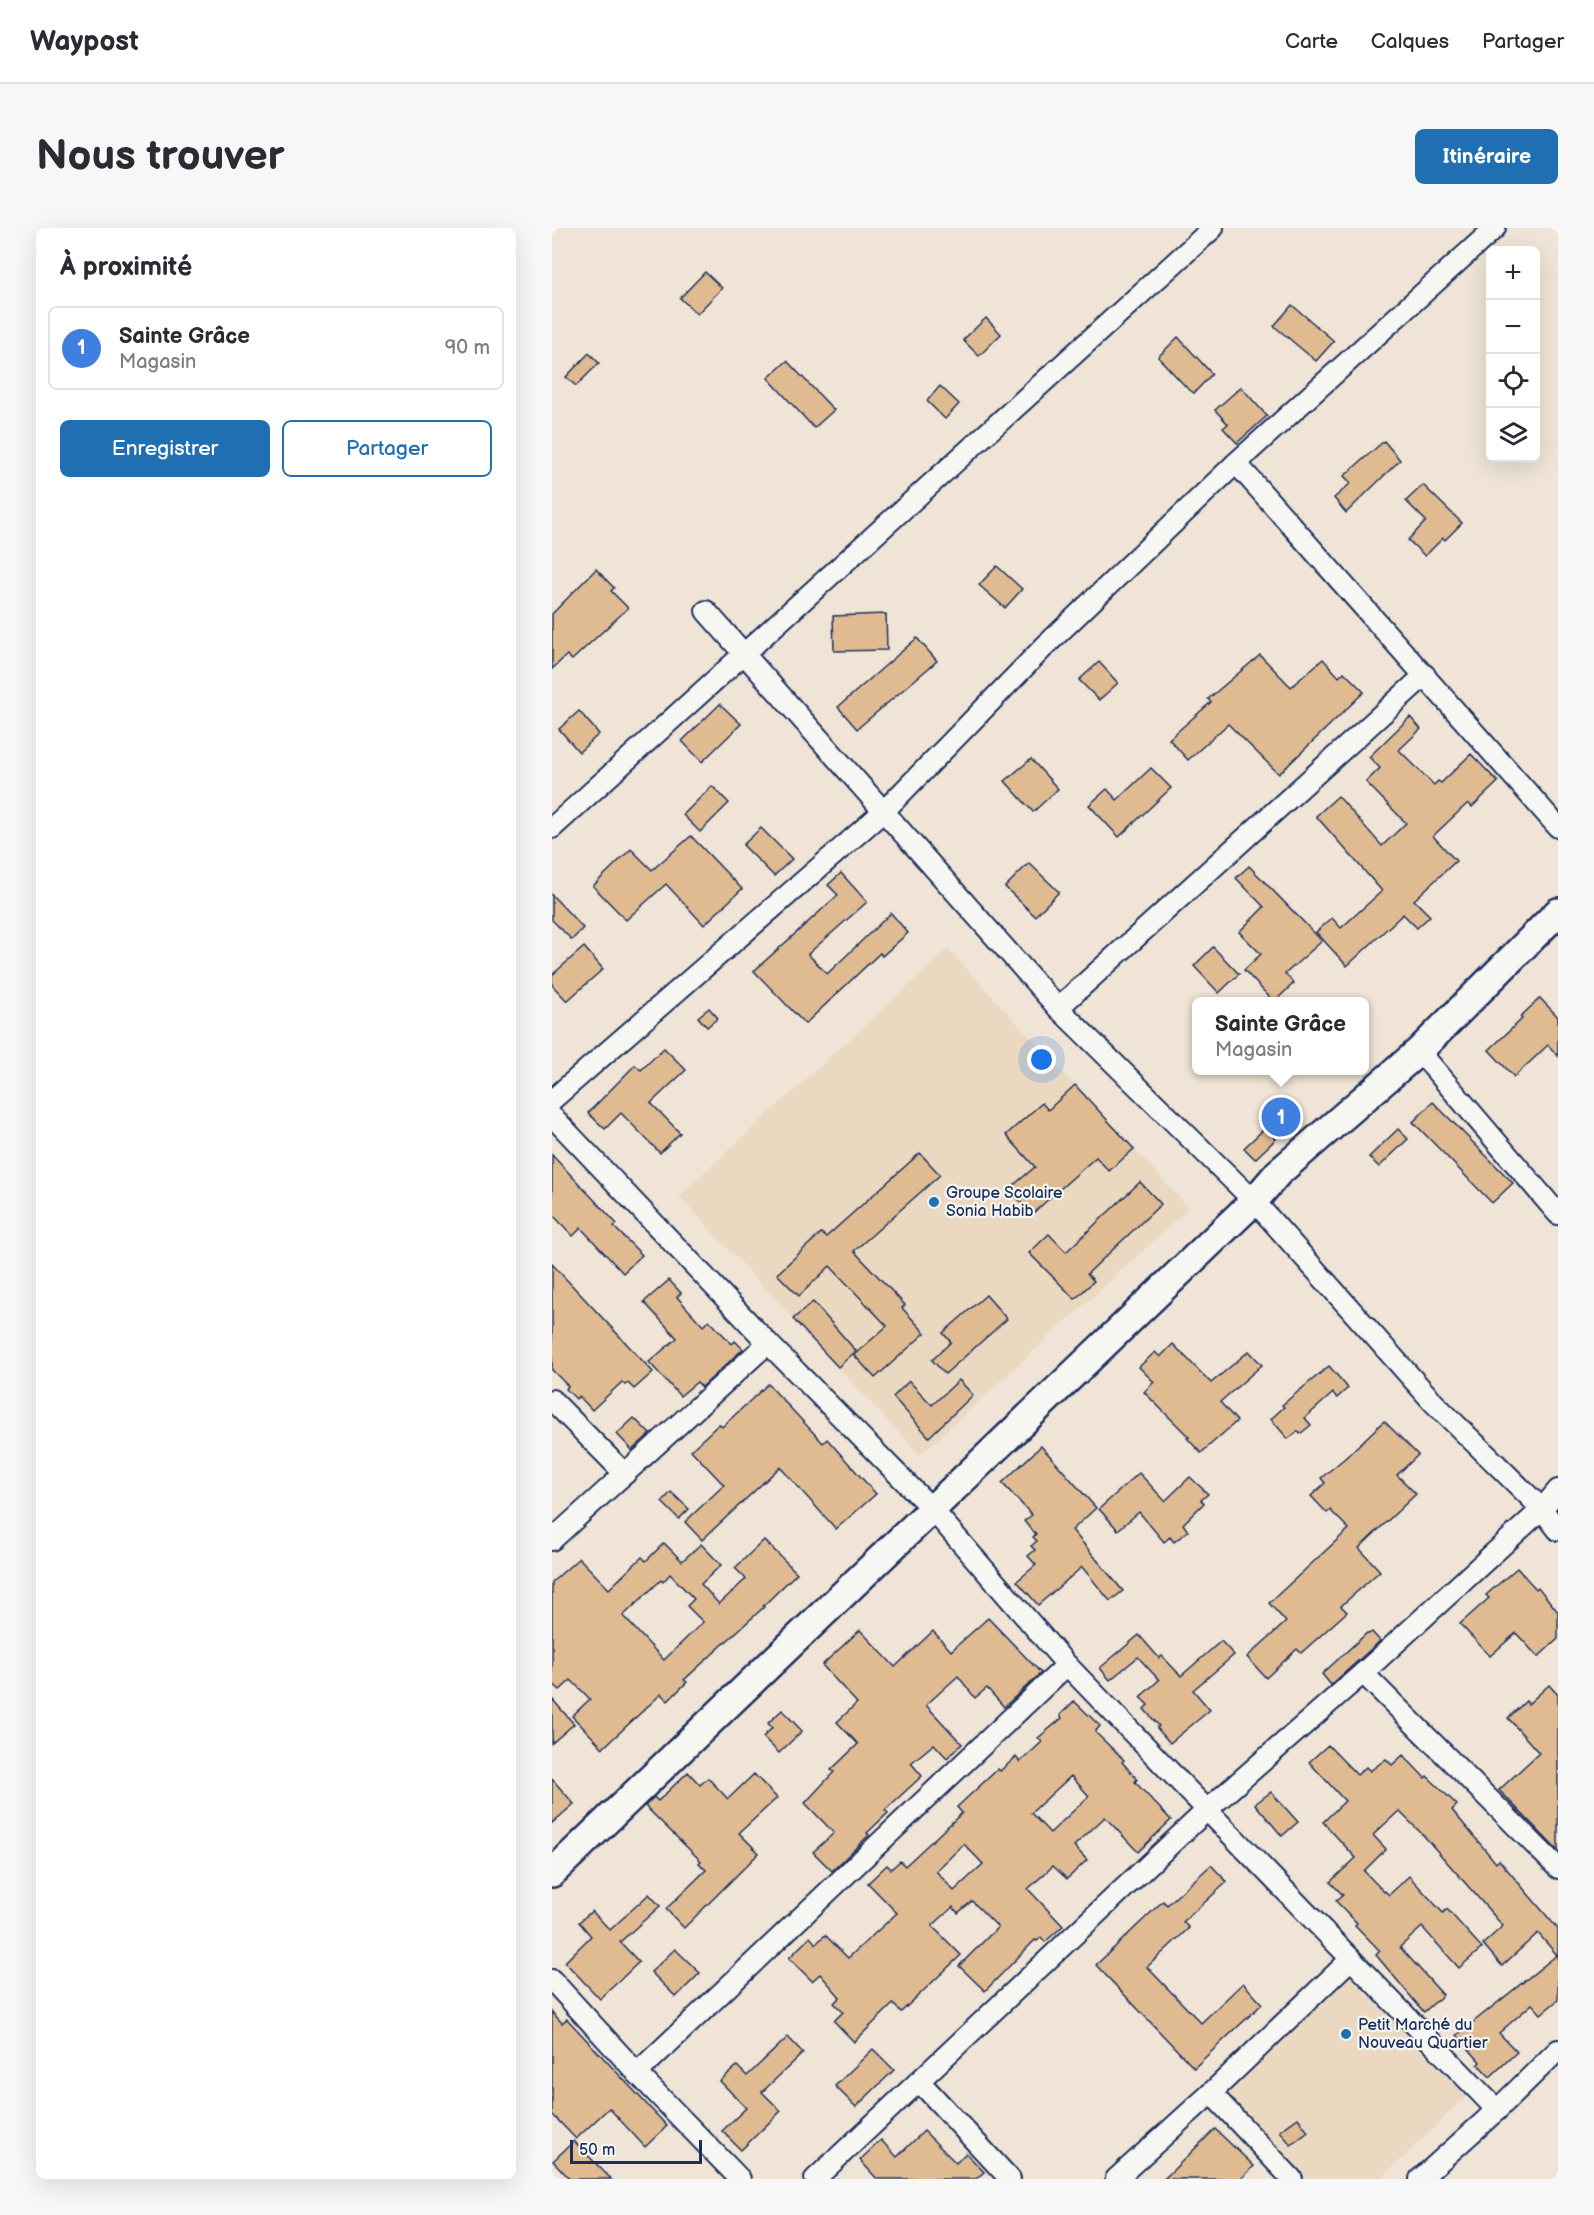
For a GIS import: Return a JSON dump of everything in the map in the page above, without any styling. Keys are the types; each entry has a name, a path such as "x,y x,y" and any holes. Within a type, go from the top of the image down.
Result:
{"street":[{"path":"552,828 1213,228"},
{"path":"552,1100 884,810 1044,647 1236,463 1495,228"},
{"path":"1236,463 1558,827"},
{"path":"706,611 1058,1008 1254,1202 1434,1403 1542,1509 1558,1530"},
{"path":"1058,1008 1425,675"},
{"path":"552,1873 1254,1202 1278,1173 1419,1051 1558,912"},
{"path":"1419,1051 1558,1214"},
{"path":"552,1116 768,1343 932,1509 1067,1665 1497,2110"},
{"path":"552,1540 768,1343"},
{"path":"552,1400 625,1474"},
{"path":"815,2179 1208,1809 1363,1673 1542,1509 1558,1490"},
{"path":"637,2073 1067,1665"},
{"path":"1363,1673 1558,1868"},
{"path":"1116,2179 1211,2093 1351,1959"},
{"path":"552,1980 637,2073 740,2179"},
{"path":"1420,2179 1497,2110 1558,2050"},
{"path":"919,2081 1010,2179"},
{"path":"1211,2093 1292,2179"}],"shaded area":[{"name":"Groupe Scolaire Sonia Habib","path":"948,949 1189,1208 920,1455 679,1196"},
{"name":"Petit Marché du Nouveau Quartier","path":"1346,1973 1467,2095 1381,2179 1307,2179 1223,2094"}],"building":[{"path":"705,272 722,288 697,314 680,298"},
{"path":"1292,305 1334,341 1316,361 1274,326"},
{"path":"986,318 1001,334 979,356 963,340"},
{"path":"1178,337 1212,374 1194,393 1158,357"},
{"path":"589,353 599,363 576,386 566,377"},
{"path":"787,361 834,410 814,428 768,378"},
{"path":"940,386 959,404 945,419 927,401"},
{"path":"1241,387 1267,416 1237,443 1223,428 1228,424 1215,410"},
{"path":"1384,441 1400,460 1346,513 1334,498 1351,483 1344,476"},
{"path":"1423,485 1462,523 1425,556 1408,540 1426,521 1406,501"},
{"path":"997,566 1022,589 1005,608 979,585"},
{"path":"596,569 614,588 611,591 628,608 572,660 567,655 552,669 552,614"},
{"path":"886,614 887,650 834,651 833,616"},
{"path":"917,638 937,661 857,729 838,707"},
{"path":"1260,655 1291,687 1323,659 1339,677 1344,672 1364,692 1279,774 1228,724 1188,760 1169,739 1211,702 1208,699"},
{"path":"1099,662 1118,683 1099,700 1079,680"},
{"path":"720,704 741,724 702,762 682,741"},
{"path":"579,711 599,734 579,752 559,729"},
{"path":"1410,717 1421,729 1399,750 1434,785 1438,781 1441,783 1471,754 1498,782 1472,807 1468,803 1433,836 1456,861 1414,900 1430,916 1417,928 1403,914 1347,966 1316,932 1332,918 1341,928 1382,891 1316,816 1338,796 1382,846 1406,823 1366,782 1380,768 1369,757"},
{"path":"1031,759 1058,789 1033,812 1005,781"},
{"path":"1151,768 1171,788 1119,837 1089,805 1107,789 1117,800"},
{"path":"712,786 729,803 700,832 683,815"},
{"path":"761,828 792,859 774,876 743,845"},
{"path":"691,836 742,889 704,925 666,884 626,920 593,886 631,849 652,870"},
{"path":"1029,863 1059,892 1035,916 1005,887"},
{"path":"1249,866 1322,941 1285,974 1294,983 1279,997 1269,997 1244,970 1261,954 1239,932 1264,907 1236,878"},
{"path":"841,873 867,902 808,954 827,974 891,913 908,933 882,956 880,953 805,1024 754,971 838,895 828,885"},
{"path":"552,895 583,928 572,940 552,920"},
{"path":"584,947 603,969 567,1001 552,985 552,975"},
{"path":"1213,947 1239,974 1219,993 1194,966"},
{"path":"1540,998 1558,1017 1558,1056 1548,1045 1514,1077 1489,1050 1522,1019 1520,1017"},
{"path":"709,1008 718,1018 707,1027 698,1017"},
{"path":"664,1048 686,1070 651,1103 680,1133 660,1153 621,1113 605,1129 588,1113 635,1065 641,1070"},
{"path":"1075,1085 1134,1149 1109,1171 1096,1157 1032,1214 1009,1189 1035,1167 1006,1135 1042,1103 1048,1110"},
{"path":"1433,1102 1513,1183 1492,1203 1413,1122"},
{"path":"1265,1128 1276,1139 1255,1159 1244,1148"},
{"path":"1398,1129 1408,1139 1379,1167 1369,1157"},
{"path":"920,1153 940,1175 854,1251 905,1305 902,1308 925,1333 875,1378 854,1355 887,1326 830,1266 799,1296 777,1274 821,1233 826,1237"},
{"path":"552,1155 617,1224 614,1227 642,1255 623,1273 581,1228 573,1236 552,1214"},
{"path":"1140,1182 1161,1204 1087,1274 1094,1281 1075,1299 1029,1253 1049,1234 1066,1252"},
{"path":"552,1264 653,1372 634,1389 628,1383 625,1385 622,1382 592,1410 579,1396 576,1399 566,1389 568,1386 552,1370"},
{"path":"669,1280 681,1293 677,1297 703,1326 709,1320 732,1344 735,1341 743,1349 702,1387 697,1382 680,1396 649,1362 677,1338 644,1302"},
{"path":"986,1295 1007,1319 945,1374 932,1360 951,1342 943,1333"},
{"path":"813,1302 856,1351 838,1367 793,1319"},
{"path":"1173,1344 1211,1383 1249,1351 1262,1365 1220,1402 1237,1421 1201,1453 1187,1438 1189,1437 1144,1392 1154,1382 1139,1367 1155,1352 1160,1357"},
{"path":"1329,1366 1348,1388 1337,1398 1333,1393 1305,1418 1311,1425 1300,1434 1298,1431 1288,1439 1271,1419 1284,1407 1282,1405"},
{"path":"959,1380 973,1395 929,1437 893,1397 909,1381 932,1405"},
{"path":"768,1384 823,1443 827,1439 876,1494 836,1529 780,1467 702,1540 685,1522 724,1485 691,1450 719,1424 722,1427"},
{"path":"634,1418 650,1434 632,1450 617,1434"},
{"path":"1384,1421 1418,1455 1397,1475 1416,1494 1359,1548 1380,1571 1341,1606 1347,1612 1301,1653 1297,1649 1266,1678 1247,1657 1286,1622 1269,1603 1349,1529 1330,1510 1327,1513 1311,1496 1325,1483 1321,1478"},
{"path":"1041,1446 1096,1508 1072,1530 1123,1591 1110,1601 1082,1567 1038,1605 1017,1581 1036,1565 1028,1556 1035,1550 1031,1546 1037,1541 1033,1537 1036,1534 1024,1521 1032,1515 1002,1483"},
{"path":"1139,1473 1165,1501 1190,1477 1208,1494 1201,1500 1204,1503 1183,1524 1188,1531 1174,1542 1170,1537 1164,1542 1139,1512 1118,1530 1099,1509"},
{"path":"671,1492 689,1509 679,1519 662,1502"},
{"path":"764,1540 797,1573 764,1607 684,1680 687,1682 668,1701 661,1694 603,1748 572,1716 590,1699 571,1680 560,1690 552,1683 552,1582 579,1558 609,1589 642,1557 646,1561 664,1543 682,1561 701,1544 721,1565 701,1584 719,1604 746,1579 735,1568","holes":["670,1574 694,1599 687,1606 703,1622 664,1660 623,1616"]},
{"path":"1517,1568 1536,1589 1538,1587 1558,1612 1558,1639 1538,1657 1516,1633 1490,1656 1460,1624 1489,1598 1486,1595"},
{"path":"988,1618 1041,1673 1004,1707 987,1688 975,1698 958,1676 926,1705 962,1744 947,1758 934,1744 911,1763 922,1776 885,1810 888,1813 867,1833 869,1835 832,1871 813,1852 834,1833 805,1803 834,1772 831,1770 858,1744 837,1722 857,1703 822,1665 860,1630 895,1667 933,1631 951,1651"},
{"path":"1372,1632 1380,1641 1331,1685 1322,1674 1367,1633"},
{"path":"1139,1635 1159,1658 1162,1656 1181,1676 1221,1641 1234,1655 1193,1690 1210,1710 1170,1743 1144,1709 1148,1705 1140,1697 1159,1680 1138,1657 1110,1680 1100,1668"},
{"path":"1549,1685 1558,1695 1558,1851 1499,1790 1539,1753 1508,1718 1526,1701 1528,1704"},
{"path":"552,1699 574,1724 552,1743"},
{"path":"1074,1701 1100,1726 1095,1732 1124,1760 1122,1762 1137,1779 1135,1782 1171,1820 1138,1852 1105,1817 1074,1846 1087,1860 1067,1879 1053,1866 1028,1889 1063,1926 1045,1942 1041,1937 1035,1940 985,1991 959,1966 998,1927 972,1901 958,1913 953,1907 932,1926 961,1955 901,2012 893,2004 854,2042 834,2021 843,2012 834,2003 840,1997 820,1974 812,1981 789,1958 810,1937 816,1944 825,1935 848,1958 897,1913 868,1883 887,1865 891,1869 900,1861 905,1866 962,1813 957,1807 998,1769 1000,1771 1016,1757 1020,1762 1042,1742 1038,1738 1062,1718 1060,1715","holes":["1071,1776 1089,1796 1050,1833 1031,1813","964,1844 983,1864 954,1891 936,1871"]},
{"path":"782,1710 802,1731 779,1753 763,1737 772,1728 768,1723"},
{"path":"1328,1745 1357,1775 1366,1767 1370,1771 1386,1759 1392,1765 1403,1755 1425,1778 1427,1776 1457,1805 1452,1810 1496,1863 1499,1860 1558,1929 1558,2000 1541,2014 1532,2004 1499,2033 1517,2052 1490,2077 1457,2035 1557,1955 1538,1933 1502,1966 1483,1944 1503,1926 1399,1811 1373,1835 1386,1849 1364,1871 1389,1895 1409,1876 1443,1913 1447,1909 1482,1948 1459,1968 1422,1927 1400,1947 1443,1995 1424,2012 1376,1955 1380,1951 1336,1901 1343,1895 1330,1882 1356,1858 1323,1822 1345,1801 1309,1762"},
{"path":"688,1772 700,1785 708,1778 728,1799 754,1774 777,1798 739,1833 759,1853 684,1928 666,1909 706,1870 699,1863 701,1861 645,1806 654,1797 658,1801"},
{"path":"552,1779 574,1804 552,1823"},
{"path":"1271,1792 1298,1822 1282,1836 1255,1804"},
{"path":"1211,1865 1227,1882 1183,1922 1189,1928 1147,1967 1201,2023 1243,1983 1262,2004 1194,2068 1096,1965 1163,1901 1167,1905"},
{"path":"649,1894 660,1906 620,1942 639,1962 600,1999 565,1962 591,1936 579,1922 592,1911 610,1930"},
{"path":"675,1949 700,1973 676,1997 651,1972"},
{"path":"552,2012 562,2023 567,2019 667,2126 645,2147 609,2108 576,2139 552,2114"},
{"path":"788,2037 803,2053 762,2092 781,2111 741,2150 722,2131 746,2108 720,2081 737,2066 747,2076"},
{"path":"873,2049 894,2070 856,2107 835,2086"},
{"path":"1298,2118 1308,2132 1291,2145 1280,2131"},
{"path":"1215,2129 1254,2166 1241,2179 1164,2179"},
{"path":"924,2131 956,2163 966,2153 984,2172 976,2179 877,2179 860,2160 881,2140 897,2157"},
{"path":"574,2141 611,2179 570,2179 553,2161"}],"place":[{"name":"Sainte Grâce","path":"1281,1117"},
{"name":"Groupe Scolaire Sonia Habib","path":"934,1202"},
{"name":"Petit Marché du Nouveau Quartier","path":"1346,2034"}]}
